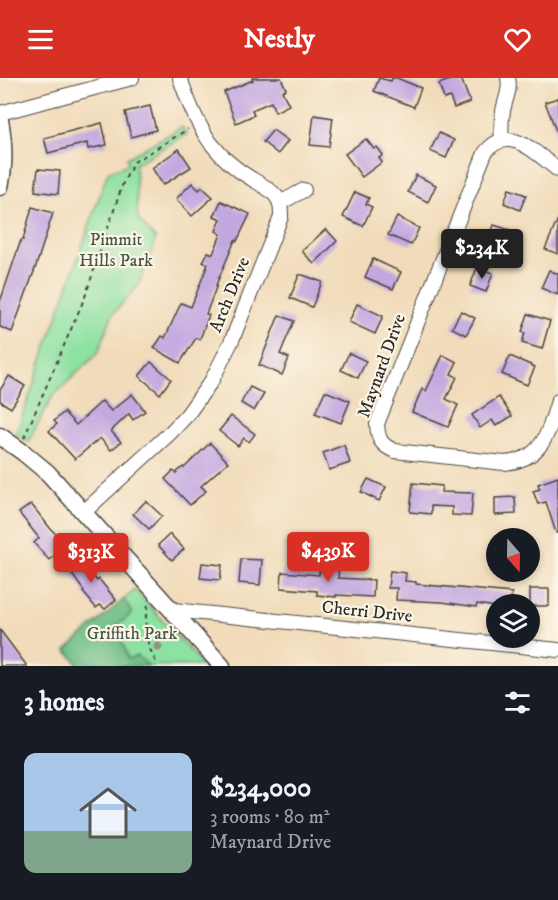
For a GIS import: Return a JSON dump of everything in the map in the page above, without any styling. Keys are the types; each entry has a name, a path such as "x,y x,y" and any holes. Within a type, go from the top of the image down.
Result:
{"street":[{"path":"0,113 132,78"},
{"path":"180,78 198,124 225,158 241,172 269,189 280,202 304,190"},
{"path":"508,78 510,90 503,110 502,140 515,140 523,144 558,170"},
{"path":"0,120 4,157 0,187"},
{"name":"Maynard Drive","path":"502,140 485,153 377,424 378,434 386,447 395,451 504,463 514,462 534,453 553,436"},
{"name":"Arch Drive","path":"84,512 171,432 187,415 212,380 232,340 281,217 280,202"},
{"path":"553,436 558,401"},
{"path":"0,436 48,473 222,666"},
{"name":"Cherri Drive","path":"172,610 558,650"}],"path":[{"path":"19,449 85,297 123,183 134,162 198,124"},
{"path":"156,662 150,652 145,630 148,605 158,594"}],"green space":[{"name":"Pimmit Hills Park","path":"182,127 187,134 135,164 138,219 156,239 138,286 112,315 98,353 53,396 28,442 16,434 108,172 128,164 127,158"},
{"name":"Griffith Park","path":"135,590 204,666 80,666 66,650"},
{"path":"124,599 132,613 114,629 124,646 128,659 137,656 148,666 80,666 66,650"}],"building":[{"path":"252,78 281,78 286,89 282,91 289,105 275,112 271,102 252,110 254,115 236,123 224,92 253,80"},
{"path":"379,78 391,81 392,78 397,78 421,88 414,107 374,91"},
{"path":"461,78 470,102 454,108 450,97 444,99 439,84"},
{"path":"558,98 558,133 557,133 545,102"},
{"path":"150,106 156,130 131,137 125,112"},
{"path":"314,115 333,118 329,147 310,145"},
{"path":"102,123 107,145 88,149 87,143 48,153 44,138"},
{"path":"273,130 288,141 278,154 263,142"},
{"path":"439,133 454,140 446,158 430,151"},
{"path":"366,139 383,155 379,158 382,162 362,177 345,154"},
{"path":"179,149 191,167 163,185 152,168"},
{"path":"38,169 60,171 58,194 35,191"},
{"path":"416,175 436,185 428,202 408,192"},
{"path":"192,183 199,190 202,187 213,197 192,216 176,199"},
{"path":"509,189 526,195 520,210 504,203"},
{"path":"355,192 369,198 366,204 372,207 363,226 343,217"},
{"path":"221,201 250,214 237,241 235,240 216,285 206,314 209,315 200,339 196,338 180,363 154,348 162,336 165,338 181,303 191,307 208,264 203,262 208,252 213,254 221,234 216,231 221,219 214,216"},
{"path":"32,207 53,213 12,332 0,327 0,302 21,240 23,240"},
{"path":"397,217 419,228 411,245 388,235"},
{"path":"558,219 558,254 545,249"},
{"path":"494,225 510,230 504,248 488,242"},
{"path":"326,229 337,241 314,264 302,251"},
{"path":"373,259 401,272 393,289 365,277"},
{"path":"477,268 493,273 486,292 470,286"},
{"path":"549,270 558,274 558,295 541,288"},
{"path":"299,275 322,282 312,307 290,298"},
{"path":"357,304 383,316 375,334 349,322"},
{"path":"461,311 475,318 466,335 452,328"},
{"path":"528,314 550,321 542,349 522,343 525,333 522,332"},
{"path":"279,315 294,321 280,354 289,358 282,375 259,365"},
{"path":"349,353 366,361 358,378 341,370"},
{"path":"443,355 457,362 451,374 457,377 446,399 458,405 448,427 412,412 422,389 426,391"},
{"path":"510,356 535,367 527,385 502,374"},
{"path":"151,362 171,379 160,394 139,376"},
{"path":"9,376 25,386 11,408 0,401 0,390"},
{"path":"250,387 264,394 254,411 241,403"},
{"path":"325,391 350,401 341,423 315,413"},
{"path":"132,394 145,411 133,420 129,414 111,431 121,442 111,450 100,438 75,459 49,431 57,424 54,421 64,412 76,425 102,401 111,411"},
{"path":"499,397 512,416 496,426 492,420 480,428 472,415"},
{"path":"231,416 255,434 249,442 244,438 238,446 219,431"},
{"path":"210,443 228,462 201,486 206,491 190,505 165,479 173,471 176,473 184,468"},
{"path":"344,445 350,463 329,470 323,453"},
{"path":"558,477 558,533 556,533 546,502 538,504 533,491 540,489 538,484"},
{"path":"368,479 386,487 379,501 361,492"},
{"path":"413,483 442,486 441,492 473,493 471,516 452,515 452,507 431,506 431,514 410,512"},
{"path":"515,497 516,514 495,515 495,498"},
{"path":"146,501 162,516 149,529 133,514"},
{"path":"31,504 66,545 49,560 34,543 39,538 19,513"},
{"path":"170,534 184,549 172,560 158,545"},
{"path":"79,556 97,581 99,579 116,600 105,609 100,605 96,608 66,566"},
{"path":"241,559 262,560 260,585 239,583"},
{"path":"202,563 222,565 220,580 200,578"},
{"path":"320,564 339,566 338,578 374,580 373,597 336,595 336,597 317,595 317,591 281,588 282,572 319,575"},
{"path":"390,571 406,573 405,581 416,582 416,584 512,593 486,594 486,605 477,604 476,607 442,602 396,600 397,588 388,588"},
{"path":"530,589 549,589 549,606 540,606 540,594 530,594"},
{"path":"0,630 27,666 0,666"}],"waterway":[{"path":"81,666 94,663 107,666"}]}
